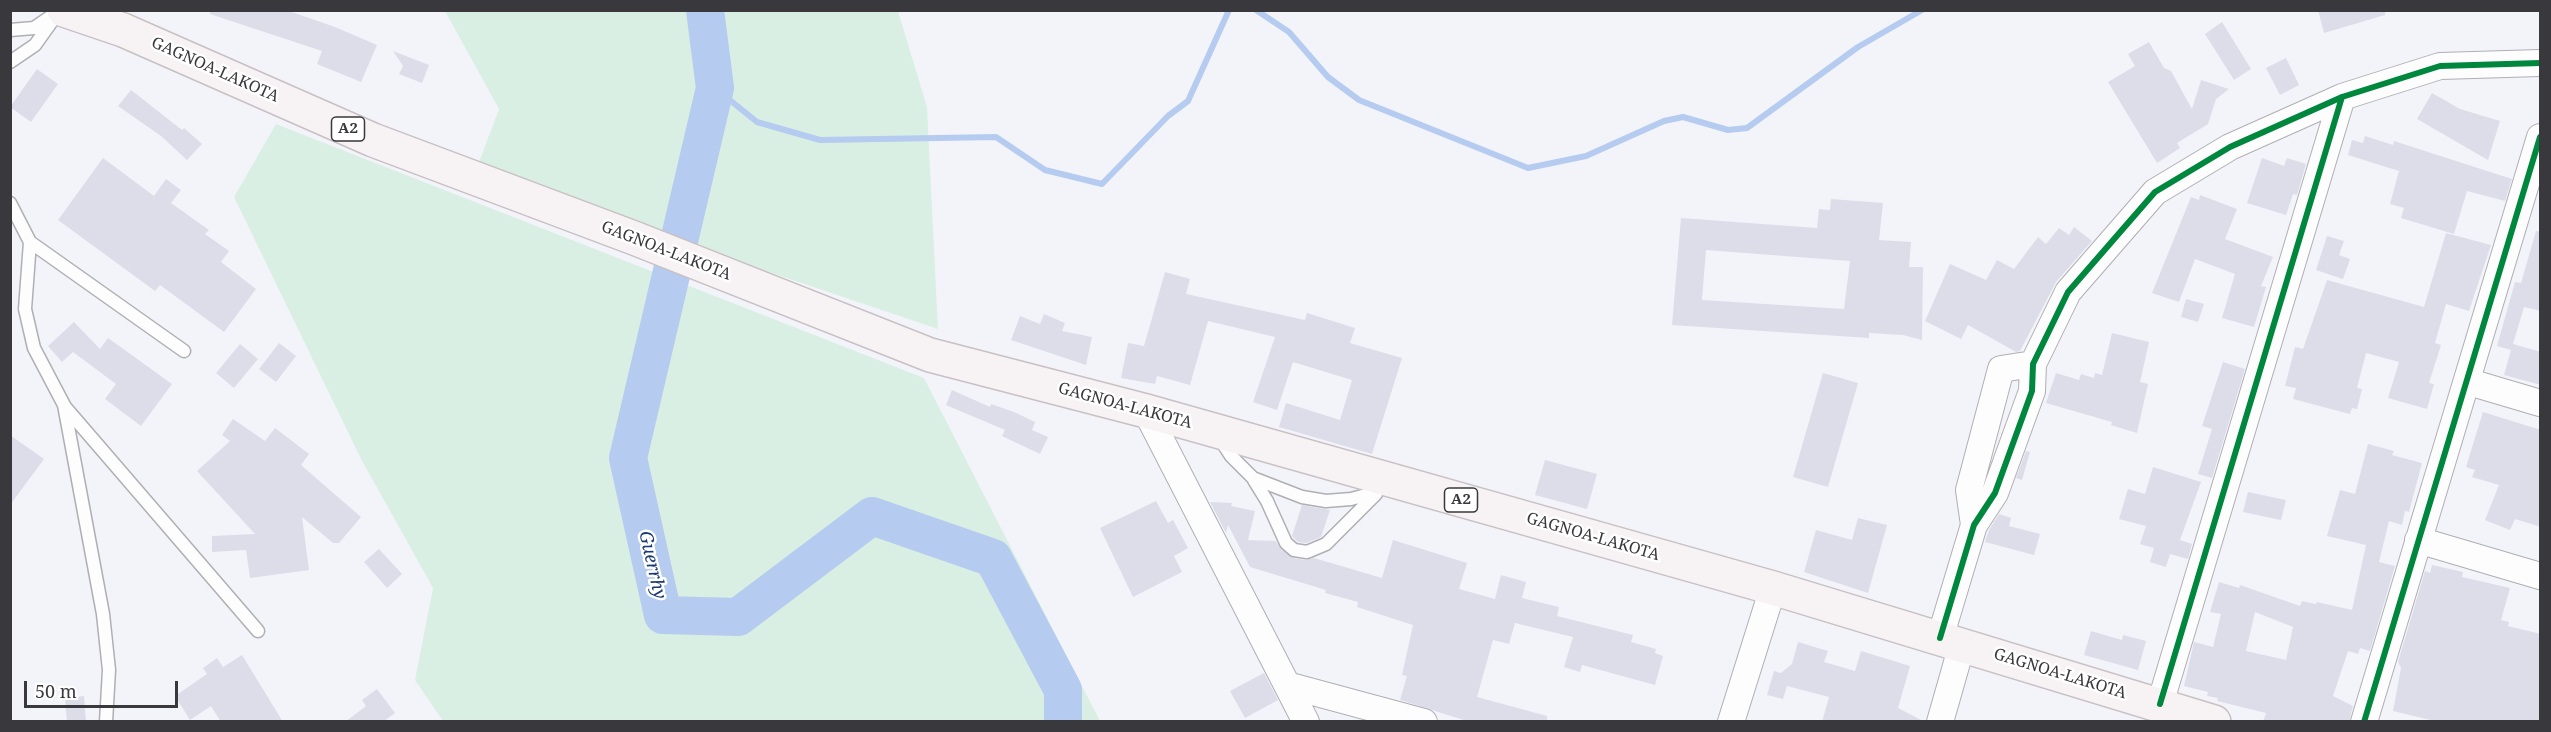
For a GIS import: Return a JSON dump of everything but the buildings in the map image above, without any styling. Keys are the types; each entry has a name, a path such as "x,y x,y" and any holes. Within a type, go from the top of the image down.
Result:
{"main road":[{"name":"GAGNOA-LAKOTA","path":"68,11 172,51 373,140 634,238 930,355 1146,411 1773,588 2214,722"}],"street":[{"path":"1974,525 1995,493 2032,391 2033,364 2068,292 2155,192 2230,147 2342,97 2440,66 2541,63"},
{"path":"2160,704 2342,97"},
{"path":"2364,722 2418,540 2469,382 2541,137"},
{"path":"1940,722 1951,641 1974,525 1969,490 2001,369 2033,364"},
{"path":"2469,382 2541,403"},
{"path":"1146,411 1306,722"},
{"path":"2418,540 2541,576"},
{"path":"1731,722 1773,588"},
{"path":"1287,685 1424,722"}],"lane":[{"path":"10,30 34,28 68,11"},
{"path":"10,62 36,45 68,11"},
{"path":"10,203 30,242 184,351"},
{"path":"30,242 25,309 34,348 64,405 258,631"},
{"path":"64,405 104,614 109,670 106,722"},
{"path":"1214,430 1231,456 1253,478 1267,501 1286,543 1294,550 1307,552 1326,544 1389,480"},
{"path":"1253,478 1277,490 1326,501 1370,494 1389,480"}],"green space":[{"path":"445,11 898,11 927,107 938,329 475,173 499,109"},
{"path":"276,124 924,378 1100,721 443,721 415,680 433,588 361,459 234,197"}],"waterway":[{"name":"Guerrhy","path":"705,10 715,88 628,458 663,615 738,617 872,516 993,558 1063,690 1063,722"},
{"path":"715,88 757,122 820,140 996,137 1045,170 1102,184 1168,116 1188,101 1229,10"},
{"path":"1256,10 1289,32 1328,77 1359,100 1528,168 1586,156 1664,121 1683,117 1728,130 1747,128 1858,47 1922,10"}],"cycle path":[{"path":"1940,638 1974,525 1995,493 2032,391 2033,364 2068,292 2155,192 2230,147 2342,97 2440,66 2540,63"},
{"path":"2160,704 2342,97"},
{"path":"2364,722 2540,137"}]}
